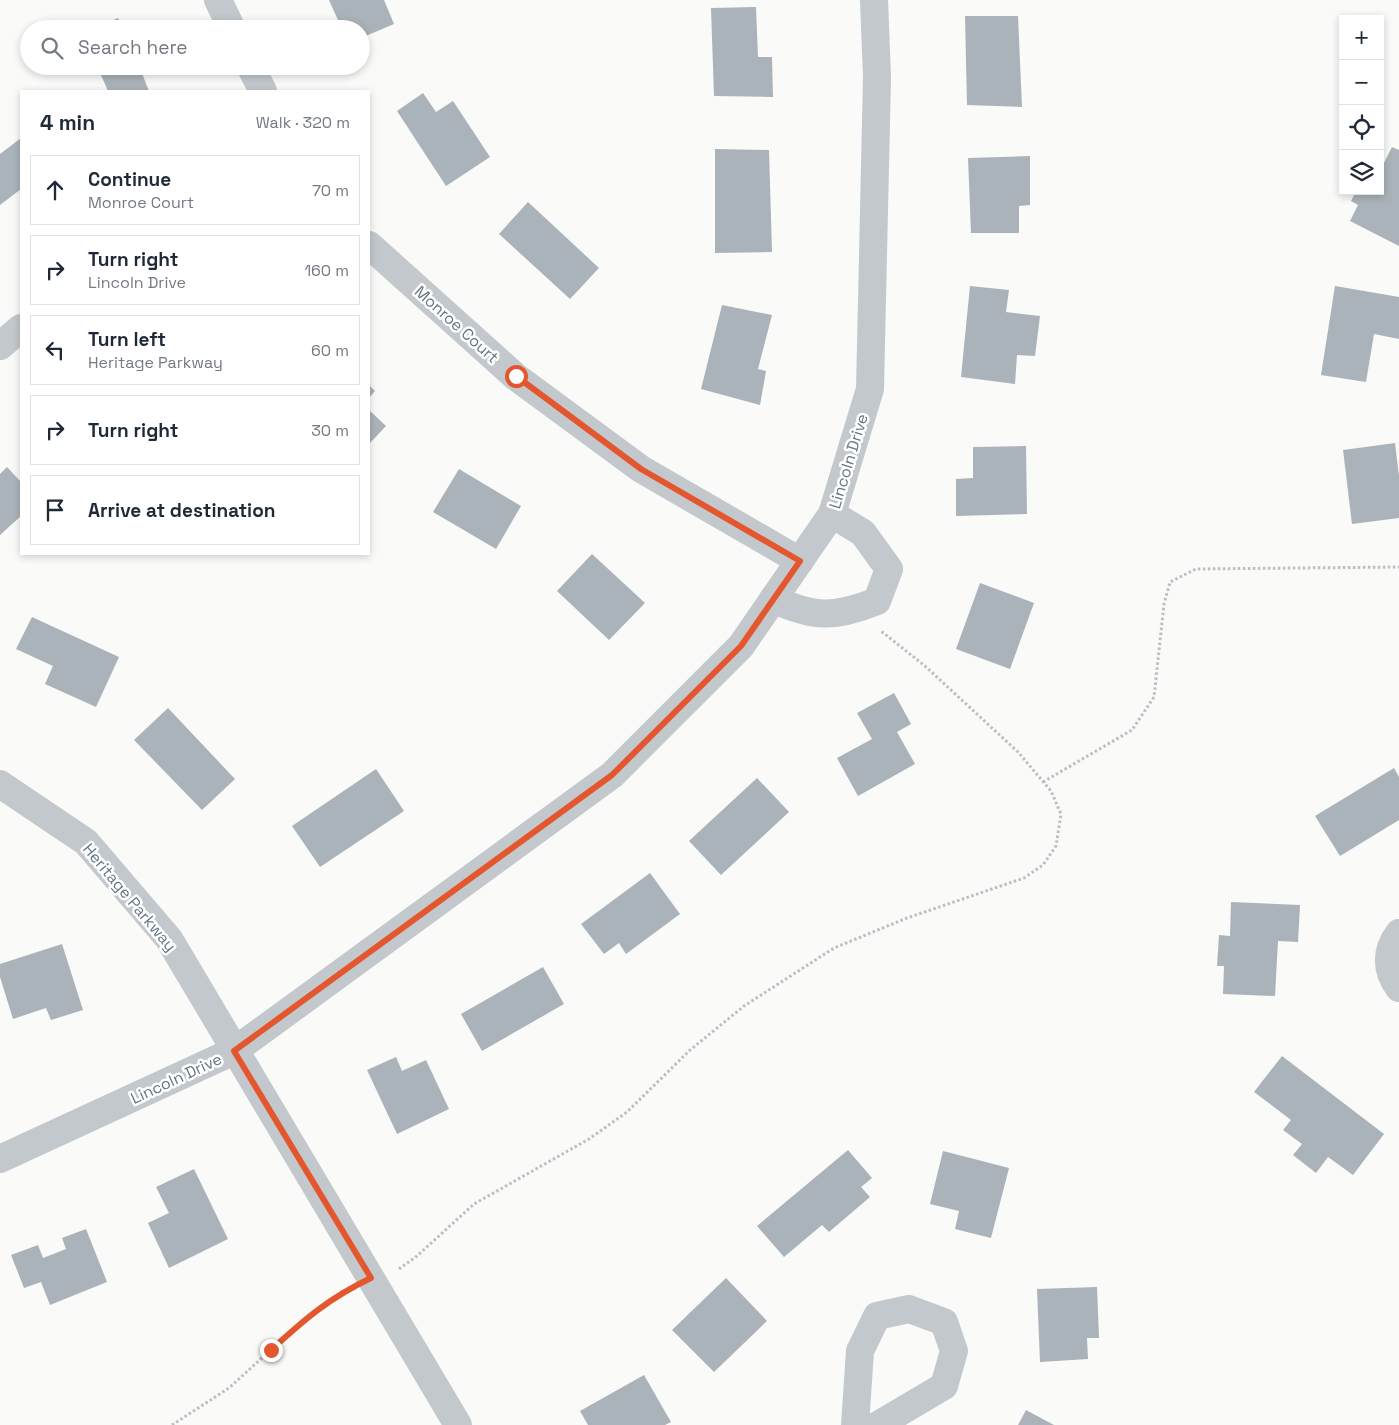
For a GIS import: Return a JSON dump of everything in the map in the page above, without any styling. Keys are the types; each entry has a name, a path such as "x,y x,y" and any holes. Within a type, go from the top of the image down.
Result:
{"street":[{"path":"218,0 228,20"},
{"name":"Lincoln Drive","path":"0,1160 234,1051 612,775 741,646 832,514 870,389 877,77 874,0"},
{"path":"255,75 262,90"},
{"name":"Monroe Court","path":"370,246 516,376 641,469 800,561"},
{"path":"0,346 20,329"},
{"path":"773,599 799,611 841,614 877,601 890,569 864,533 832,514"},
{"name":"Heritage Parkway","path":"0,784 86,842 170,939 234,1051 458,1425"},
{"path":"1399,933 1389,953 1392,979 1399,988"},
{"path":"855,1425 860,1351 877,1316 909,1309 944,1322 954,1351 944,1386 878,1425"}],"path":[{"path":"1043,782 1132,730 1154,698 1164,604 1170,582 1196,569 1399,567"},
{"path":"172,1425 229,1388 309,1315 340,1292 371,1278 394,1272 417,1256 474,1204 589,1139 627,1112 689,1051 744,1006 834,948 907,918 1024,878 1043,865 1056,846 1061,814 1051,791 1018,752 925,666 855,610"}],"building":[{"path":"329,0 384,0 394,24 370,34 370,20 338,20"},
{"path":"756,7 758,57 772,57 773,97 714,96 711,8"},
{"path":"965,16 1018,16 1022,107 967,105"},
{"path":"101,75 143,75 149,90 108,90"},
{"path":"423,93 436,112 453,101 490,157 446,186 397,111"},
{"path":"20,139 20,190 0,205 0,154"},
{"path":"1392,147 1399,150 1399,246 1350,221 1358,205 1351,201 1354,195 1384,195 1384,163"},
{"path":"715,149 769,150 772,252 715,253"},
{"path":"1030,156 1030,205 1019,206 1019,233 971,233 968,158"},
{"path":"528,202 599,268 570,299 499,234"},
{"path":"970,286 1009,290 1006,312 1040,316 1035,356 1017,355 1015,384 961,377"},
{"path":"1335,286 1399,297 1399,339 1374,334 1366,382 1321,375"},
{"path":"722,305 772,315 758,369 766,371 760,405 701,389"},
{"path":"370,386 375,391 370,397"},
{"path":"370,411 386,426 370,443"},
{"path":"1395,443 1399,476 1399,518 1352,524 1343,450"},
{"path":"1026,446 1027,514 956,516 956,479 973,478 973,447"},
{"path":"7,467 20,481 20,517 0,535 0,474"},
{"path":"459,469 521,506 496,549 433,512"},
{"path":"592,554 645,603 609,640 557,591"},
{"path":"980,583 1034,603 1010,669 956,649"},
{"path":"32,617 119,657 96,707 45,684 53,666 16,649"},
{"path":"894,693 911,724 897,732 915,764 858,796 837,758 872,739 857,713"},
{"path":"168,708 235,779 202,810 134,740"},
{"path":"1394,768 1399,777 1399,820 1340,856 1315,816"},
{"path":"376,769 404,811 320,867 292,826"},
{"path":"757,778 789,812 721,875 689,841"},
{"path":"650,873 680,914 626,954 619,943 604,954 581,924"},
{"path":"1231,902 1300,905 1298,942 1278,941 1275,996 1223,994 1224,966 1217,966 1219,935 1230,936"},
{"path":"62,944 83,1010 51,1020 46,1008 13,1019 0,977 0,964"},
{"path":"543,967 564,1004 482,1051 461,1014"},
{"path":"1282,1056 1384,1134 1353,1175 1328,1157 1316,1173 1293,1155 1302,1144 1283,1130 1291,1120 1254,1092"},
{"path":"396,1057 402,1071 426,1060 449,1109 397,1134 367,1070"},
{"path":"848,1150 872,1178 861,1187 870,1197 829,1232 822,1225 784,1257 757,1226"},
{"path":"943,1151 1009,1168 991,1238 955,1229 959,1211 930,1204"},
{"path":"194,1169 228,1239 169,1268 148,1223 169,1213 156,1187"},
{"path":"86,1229 107,1282 50,1305 41,1282 24,1288 11,1255 38,1245 43,1258 66,1249 62,1238"},
{"path":"726,1278 767,1321 714,1372 672,1330"},
{"path":"1097,1287 1099,1338 1087,1338 1088,1359 1040,1362 1037,1289"},
{"path":"644,1375 671,1422 665,1425 588,1425 580,1411"},
{"path":"1026,1410 1054,1425 1018,1425"}],"route":[{"path":"271,1350 309,1315 340,1292 371,1278 234,1051 612,775 741,646 800,561 641,469 516,376"}]}
